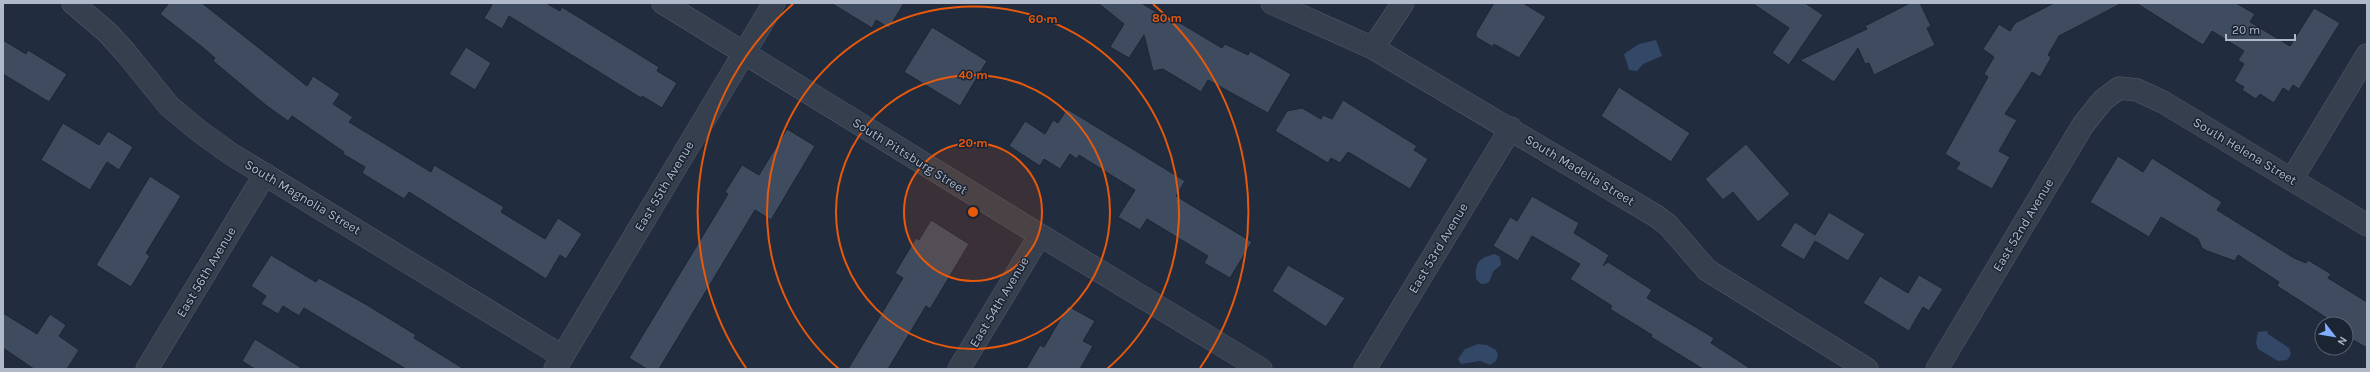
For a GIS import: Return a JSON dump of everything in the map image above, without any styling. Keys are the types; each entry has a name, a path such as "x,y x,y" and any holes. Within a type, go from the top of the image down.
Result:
{"street":[{"name":"South Magnolia Street","path":"73,3 108,33 164,100 181,117 225,149 558,362"},
{"name":"South Pittsburg Street","path":"663,3 1040,236 1261,369"},
{"name":"East 55th Avenue","path":"558,362 774,3"},
{"name":"South Madelia Street","path":"1272,3 1373,48 1511,128 1656,216 1668,225 1707,270 1867,369"},
{"path":"1373,48 1403,3"},
{"path":"2292,179 2367,55"},
{"name":"South Helena Street","path":"2119,88 2137,90 2163,102 2367,225"},
{"name":"East 52nd Avenue","path":"1937,369 2083,125 2103,100 2119,88"},
{"name":"East 53rd Avenue","path":"1365,369 1511,128"},
{"name":"East 56th Avenue","path":"147,369 265,174"},
{"name":"East 54th Avenue","path":"959,369 1040,236"}],"water":[{"path":"1656,40 1662,56 1643,64 1637,71 1629,70 1624,54 1639,44"},
{"path":"1495,254 1500,257 1501,265 1493,272 1491,279 1487,283 1481,284 1476,279 1477,265 1481,259"},
{"path":"2267,331 2268,334 2289,348 2291,354 2287,360 2278,361 2258,349 2256,343 2258,332"},
{"path":"1478,344 1487,345 1496,350 1498,355 1496,361 1490,365 1480,361 1461,364 1458,359 1465,349"}],"building":[{"path":"169,3 202,3 307,86 313,76 340,94 333,104 353,117 349,122 431,172 434,165 504,207 501,212 545,239 558,218 582,234 566,259 560,255 546,279 409,192 404,199 362,173 365,167 343,154 344,152 292,116 288,121 267,106 213,61 215,58 160,14"},
{"path":"488,3 546,3 560,11 562,7 659,67 657,71 677,83 662,108 642,96 641,98 509,16 502,29 484,18 492,5"},
{"path":"831,3 904,3 889,28 876,20 872,28"},
{"path":"1098,3 1141,3 1173,22 1175,20 1222,48 1225,44 1248,55 1250,51 1291,74 1268,113 1208,80 1201,92 1163,69 1153,71 1144,35 1129,58 1110,47 1124,24"},
{"path":"1494,3 1523,3 1546,17 1519,58 1494,44 1493,47 1476,37 1476,33"},
{"path":"1752,3 1805,3 1823,15 1789,65 1772,53 1789,28"},
{"path":"1910,3 1920,3 1931,26 1927,28 1935,45 1874,75 1869,63 1865,64 1858,48 1834,82 1800,60 1867,29 1865,26"},
{"path":"2054,3 2122,3 2059,36 2048,55 2051,58 2040,77 2032,72 2005,114 2017,120 1999,151 2010,157 1992,189 1956,169 1960,163 1945,154 1988,77 1984,74 1994,57 1983,49 1999,24 2010,31 2015,23"},
{"path":"2136,3 2236,3 2255,14 2250,22 2290,46 2314,8 2340,23 2299,89 2293,85 2289,92 2283,88 2274,103 2260,94 2256,99 2242,90 2244,87 2234,81 2244,64 2238,60 2244,51 2212,31 2203,45"},
{"path":"932,27 987,61 960,106 904,72"},
{"path":"3,40 26,54 28,50 67,74 49,102 3,74"},
{"path":"466,47 491,63 475,90 449,74"},
{"path":"1619,87 1690,133 1671,162 1601,116"},
{"path":"1343,100 1417,146 1414,150 1428,159 1410,189 1348,152 1340,163 1331,158 1328,163 1275,131 1287,111 1302,108 1321,119 1323,115 1332,119"},
{"path":"1067,109 1185,181 1176,196 1252,242 1230,278 1204,263 1208,256 1147,219 1140,230 1118,217 1135,190 1079,155 1077,159 1070,154 1060,169 1044,159 1040,166 1009,146 1025,121 1045,134 1053,120 1058,123"},
{"path":"63,123 99,145 108,131 133,147 119,170 107,162 90,190 41,160"},
{"path":"787,129 815,146 771,220 755,210 659,369 647,369 629,358 728,194 725,192 742,165 759,175"},
{"path":"1746,144 1790,194 1758,222 1733,192 1723,200 1705,179"},
{"path":"2118,156 2143,172 2152,158 2222,202 2217,210 2294,258 2306,263 2308,260 2331,274 2328,278 2367,302 2367,348 2354,341 2354,316 2324,316 2277,286 2279,282 2238,255 2235,261 2207,251 2202,248 2198,239 2161,217 2149,237 2090,202"},
{"path":"150,176 181,196 146,253 150,256 131,287 96,265"},
{"path":"1532,196 1579,223 1574,233 1609,255 1603,266 1608,262 1652,290 1647,298 1714,338 1711,343 1751,369 1703,369 1651,337 1652,335 1610,309 1612,306 1570,279 1580,264 1532,236 1518,261 1493,246 1510,217 1517,221"},
{"path":"1829,212 1865,234 1848,261 1815,241 1804,260 1780,246 1795,222 1815,235"},
{"path":"931,220 969,244 930,309 926,306 888,369 848,369 903,278 895,273 916,238 919,240"},
{"path":"271,255 316,282 319,278 367,305 416,335 414,338 464,369 406,369 304,308 299,316 283,306 278,314 261,304 266,296 251,286"},
{"path":"1288,265 1345,298 1326,327 1272,291"},
{"path":"1919,275 1943,289 1929,311 1923,307 1909,331 1863,303 1880,276 1908,293"},
{"path":"1068,306 1095,321 1083,341 1093,346 1080,369 1026,369 1040,345 1044,347"},
{"path":"3,313 37,334 50,314 66,325 59,336 79,350 67,369 34,369 3,348"},
{"path":"255,339 303,369 255,369 242,361"}]}
